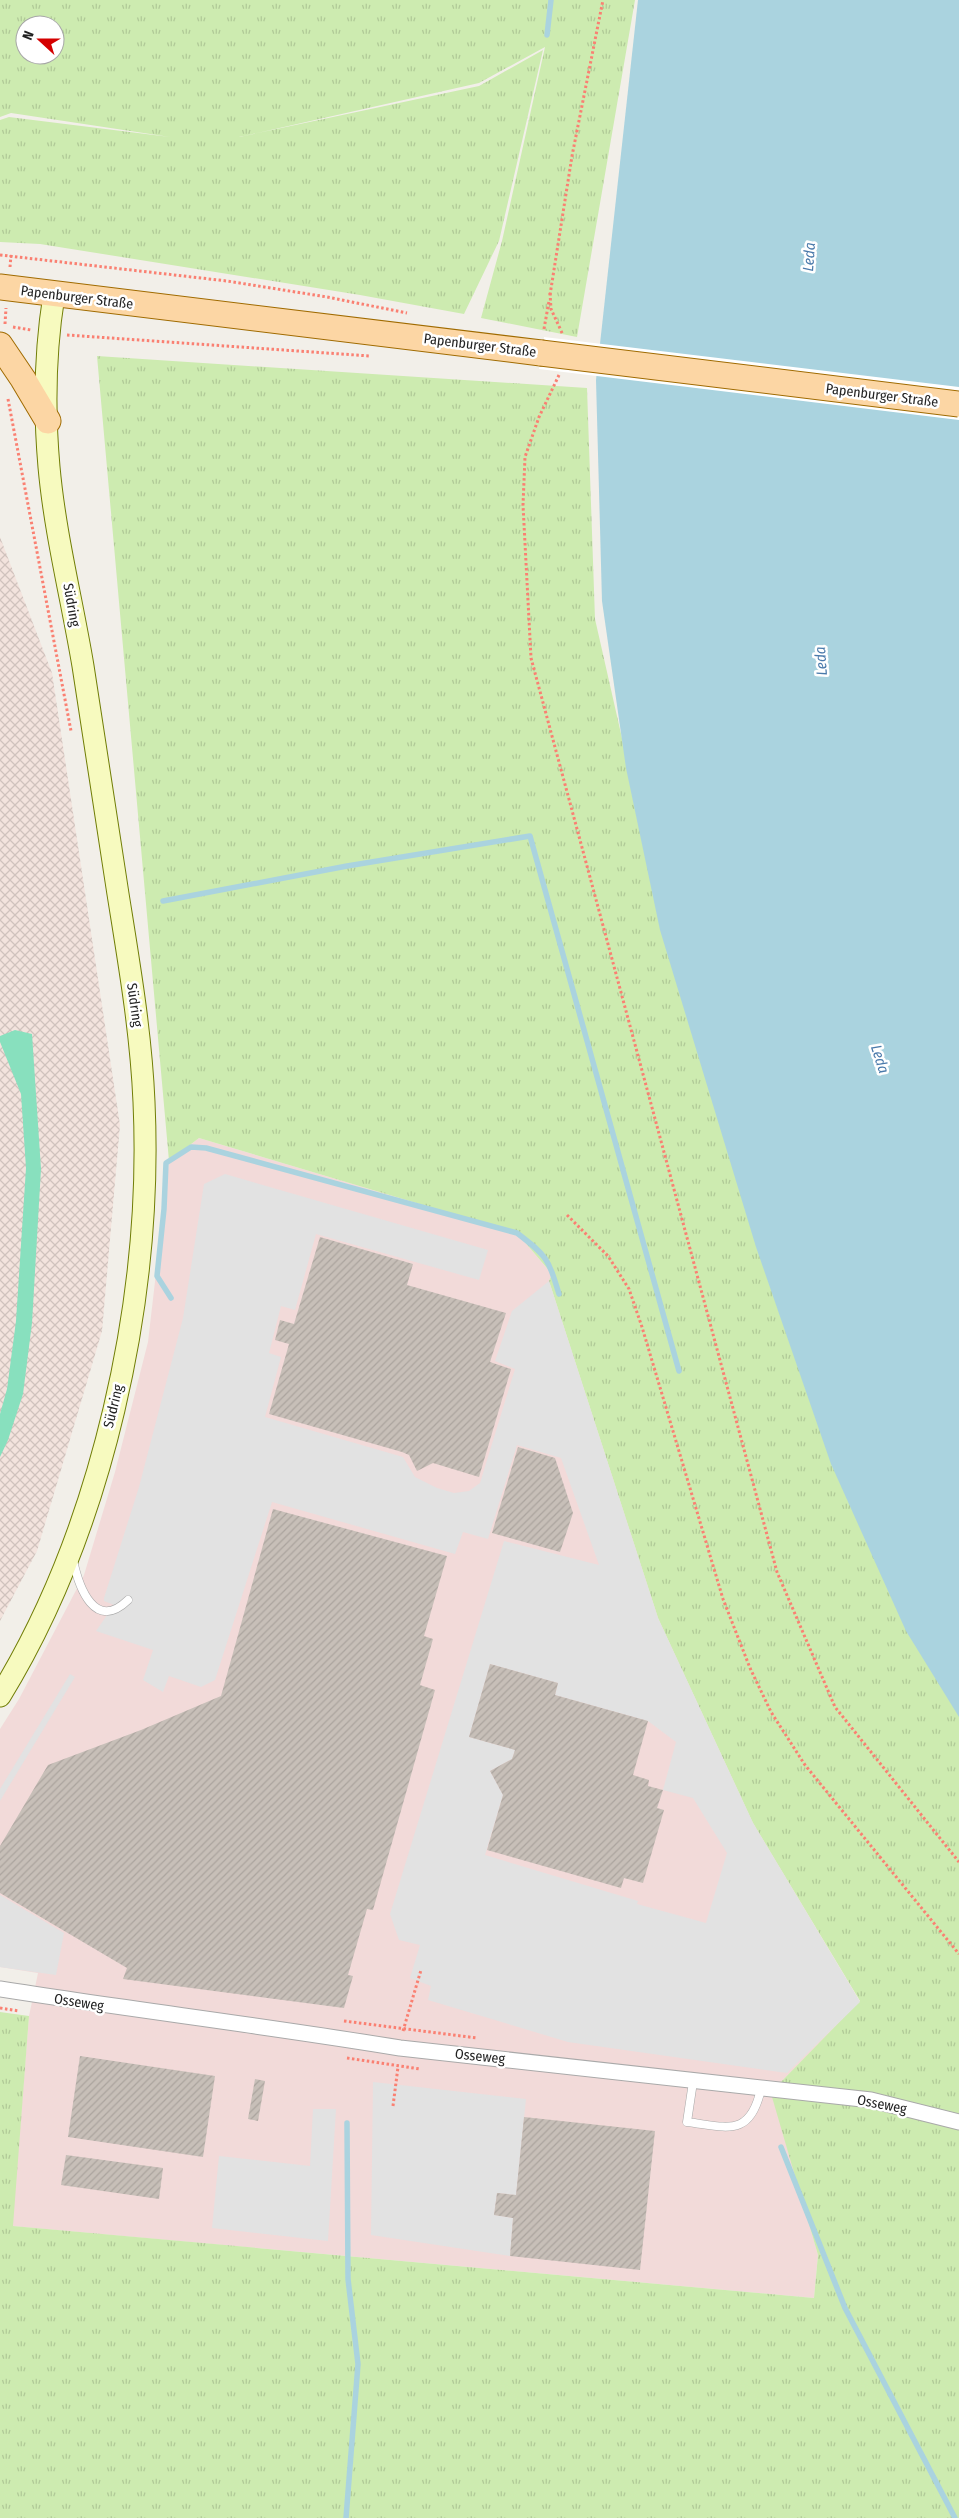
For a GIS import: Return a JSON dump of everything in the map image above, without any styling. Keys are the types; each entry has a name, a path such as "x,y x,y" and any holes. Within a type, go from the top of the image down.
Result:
{"main road":[{"name":"Papenburger Straße","path":"0,287 54,295 552,349 959,404"},
{"name":"Südring","path":"0,1696 39,1624 70,1549 94,1478 129,1337 140,1260 145,1181 144,1102 138,1030 82,664 57,526 49,467 48,332 54,295"},
{"path":"2,336 23,379 48,421"}],"street":[{"name":"Osseweg","path":"0,1989 324,2035 400,2048 693,2082 871,2100 959,2122"}],"lane":[{"path":"70,1549 83,1592 97,1609 104,1612 113,1611 128,1600"},
{"path":"693,2082 687,2122 722,2126 735,2126 746,2122 756,2108 760,2089"}],"path":[{"path":"552,349 564,336 550,309 550,293 572,156 603,0"},
{"path":"0,255 227,281 335,298 414,315"},
{"path":"550,293 552,349 559,376 539,417 524,457 523,505 531,658 777,1572 835,1707 959,1862"},
{"path":"2,336 48,332"},
{"path":"89,338 380,356"},
{"path":"7,395 73,738"},
{"path":"566,1216 608,1256 629,1289 645,1336 723,1599 750,1668 772,1712 805,1765 959,1954"}],"shaded area":[{"path":"0,537 52,673 120,1125 102,1331 37,1551 0,1621"},
{"path":"199,1138 517,1233 552,1274 549,1281 658,1618 753,1823 860,2002 777,2086 773,2097 818,2255 814,2298 12,2226 29,2016 38,1973 0,1967 0,1729 19,1699 84,1575 115,1472 148,1342 169,1161"},
{"path":"225,1174 488,1250 479,1280 316,1234 295,1310 281,1306 269,1353 281,1357 265,1417 403,1457 415,1477 437,1488 454,1493 469,1491 480,1483 515,1369 495,1361 512,1311 549,1281 658,1618 753,1823 860,2002 787,2073 568,2042 428,2000 431,1986 410,1978 420,1945 399,1940 390,1914 504,1541 599,1565 561,1458 517,1445 488,1539 463,1532 455,1554 272,1502 215,1680 201,1687 169,1676 163,1692 143,1680 153,1650 96,1631 114,1605 104,1601 104,1598 139,1487 183,1318 204,1184","holes":["490,1664 558,1683 555,1695 648,1721 676,1742 663,1790 693,1798 727,1853 706,1923 637,1904 638,1901 485,1855 503,1795 490,1771 512,1759 515,1750 469,1737"]},
{"path":"70,1674 75,1677 0,1801 0,1789"},
{"path":"0,1895 64,1933 56,1975 0,1967"},
{"path":"373,2082 526,2099 516,2195 497,2193 494,2215 513,2218 510,2256 371,2235"},
{"path":"313,2109 336,2109 328,2241 212,2228 219,2156 310,2166"}],"green space":[{"path":"0,0 635,0 577,337 481,318 502,241 545,47 479,83 239,137 479,86 543,50 499,241 464,314 360,295 40,244 0,242 0,120 9,117 170,137 11,113 0,117"},
{"path":"97,356 587,388 595,619 653,875 959,1696 959,2518 0,2518 0,2012 29,2016 13,2226 814,2298 818,2255 772,2097 777,2086 860,2001 753,1823 658,1618 549,1281 552,1274 517,1233 199,1138 169,1161"},
{"path":"15,1030 32,1034 41,1169 32,1323 23,1394 8,1440 0,1457 0,1414 7,1389 16,1321 26,1168 21,1094 0,1042 0,1036"}],"water":[{"name":"Leda","path":"638,0 959,0 959,1717 906,1631 831,1464 756,1247 660,930 626,768 602,601 596,380"}],"pier":[{"path":"544,337 959,387 959,420 539,369"}],"building":[{"path":"320,1237 413,1264 407,1285 506,1313 490,1362 511,1369 479,1477 433,1463 417,1471 409,1455 402,1452 269,1414 289,1344 275,1340 280,1320 294,1324"},
{"path":"518,1447 555,1458 573,1513 560,1552 492,1533"},
{"path":"273,1509 447,1556 424,1636 433,1639 420,1685 435,1690 373,1910 367,1909 348,1975 353,1976 344,2008 123,1979 127,1968 0,1893 0,1846 48,1765 141,1730 221,1696"},
{"path":"490,1664 558,1683 555,1695 648,1721 633,1775 649,1780 648,1786 663,1790 657,1808 664,1810 643,1883 624,1878 621,1888 487,1850 503,1795 490,1771 512,1759 515,1750 469,1737"},
{"path":"80,2056 215,2076 203,2157 68,2137"},
{"path":"255,2079 265,2081 258,2121 248,2119"},
{"path":"524,2117 655,2131 640,2270 510,2256 513,2218 494,2215 497,2193 516,2195"},
{"path":"66,2155 163,2168 159,2199 61,2185"}],"waterway":[{"path":"547,35 551,0"},
{"path":"163,901 347,866 530,836 679,1371"},
{"path":"171,1298 157,1276 164,1209 166,1163 191,1147 206,1148 517,1233 541,1253 549,1265 559,1294"},
{"path":"346,2518 358,2364 348,2279 347,2123"},
{"path":"781,2147 845,2308 955,2518"}]}
